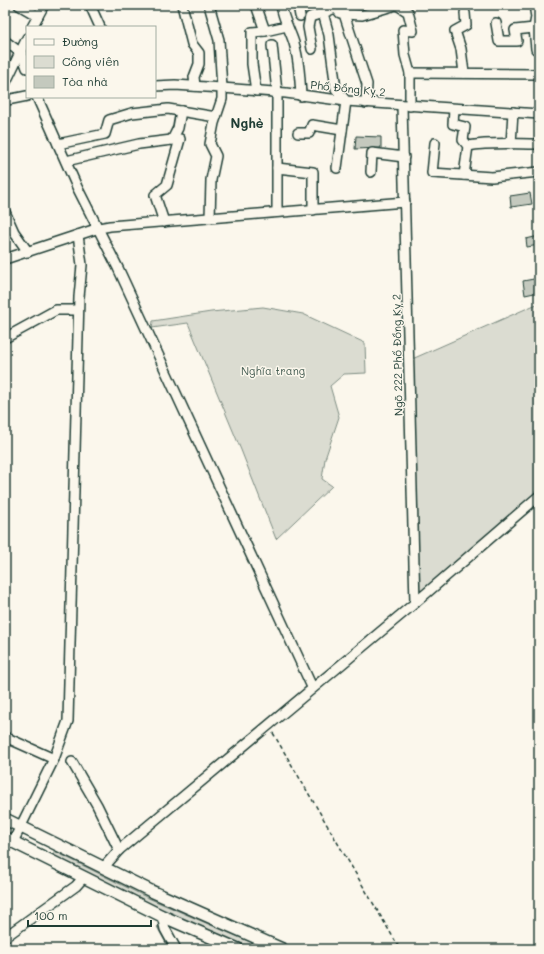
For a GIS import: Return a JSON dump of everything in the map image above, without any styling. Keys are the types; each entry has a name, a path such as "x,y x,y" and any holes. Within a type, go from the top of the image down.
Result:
{"main road":[{"path":"5,819 151,892 282,949"},
{"path":"9,840 162,916 238,949"}],"street":[{"path":"19,5 38,16"},
{"path":"33,26 44,5"},
{"path":"90,5 100,26"},
{"path":"182,5 192,44 199,53 199,64 194,78 195,86"},
{"path":"209,5 219,40 222,88 222,99 210,144 216,156 211,180 210,218"},
{"path":"256,5 264,31"},
{"path":"281,5 283,17 295,45 300,67 301,96"},
{"path":"298,5 300,16"},
{"path":"344,14 362,15 397,5"},
{"name":"Ngõ 222 Phố Đồng Kỵ 2","path":"397,5 408,12 413,30 403,30 405,55 410,73 406,106 404,157 415,604"},
{"path":"534,5 536,17 534,28 536,49 539,49"},
{"path":"312,49 308,28 310,17 323,13 334,6 344,14 367,84 366,103"},
{"path":"323,13 329,34 336,89 346,101 337,168"},
{"path":"464,73 461,49 455,32 466,25 465,13"},
{"path":"496,23 499,41 517,41 515,30 534,28"},
{"path":"256,91 252,64 252,32 287,26"},
{"path":"5,41 21,52 26,65"},
{"path":"5,83 26,43"},
{"path":"272,45 277,92 278,212"},
{"path":"410,73 539,74"},
{"name":"Phố Đồng Kỵ 2","path":"156,86 195,86 277,92 366,103 539,114"},
{"path":"5,96 7,100 26,96"},
{"path":"37,98 312,687"},
{"path":"58,144 105,134 109,120 132,113 168,109 216,117"},
{"path":"454,109 453,124 465,127 463,140 468,146 464,175"},
{"path":"172,140 178,128 181,111"},
{"path":"512,144 513,112"},
{"path":"298,133 309,133 312,125 342,130"},
{"path":"66,161 139,144 180,139 167,185 156,195 164,222"},
{"path":"435,143 432,174 492,177 539,172"},
{"path":"468,146 484,143 537,144"},
{"path":"371,172 372,153 404,157"},
{"path":"277,168 313,172 313,210"},
{"path":"5,259 99,228 405,202"},
{"path":"5,212 14,232 28,252"},
{"path":"9,840 21,827 54,759 68,721 78,310 82,265 78,235"},
{"path":"5,338 56,310 78,310"},
{"path":"103,868 119,850 312,687 415,604 539,496"},
{"path":"5,737 54,759"},
{"path":"72,762 97,805 119,850"},
{"path":"5,937 76,886 83,878"},
{"path":"162,916 165,929 176,949"}],"path":[{"path":"268,725 400,949"}],"green space":[{"path":"539,303 539,496 415,603 410,360"},
{"name":"Nghĩa trang","path":"263,307 303,314 365,343 366,373 344,374 330,386 339,417 325,459 322,479 332,486 276,539 188,323 152,328 153,321 211,312"},
{"path":"54,851 146,897 266,949 253,949 140,900 61,860 54,855"}],"building":[{"path":"356,136 381,137 381,148 355,149"},
{"path":"530,193 532,204 511,207 510,196"},
{"path":"539,236 539,245 527,247 526,239"},
{"path":"539,278 539,292 525,295 523,281"}],"waterway":[{"path":"158,927 170,949"}],"district":[{"name":"Nghè","path":"247,122"}]}
